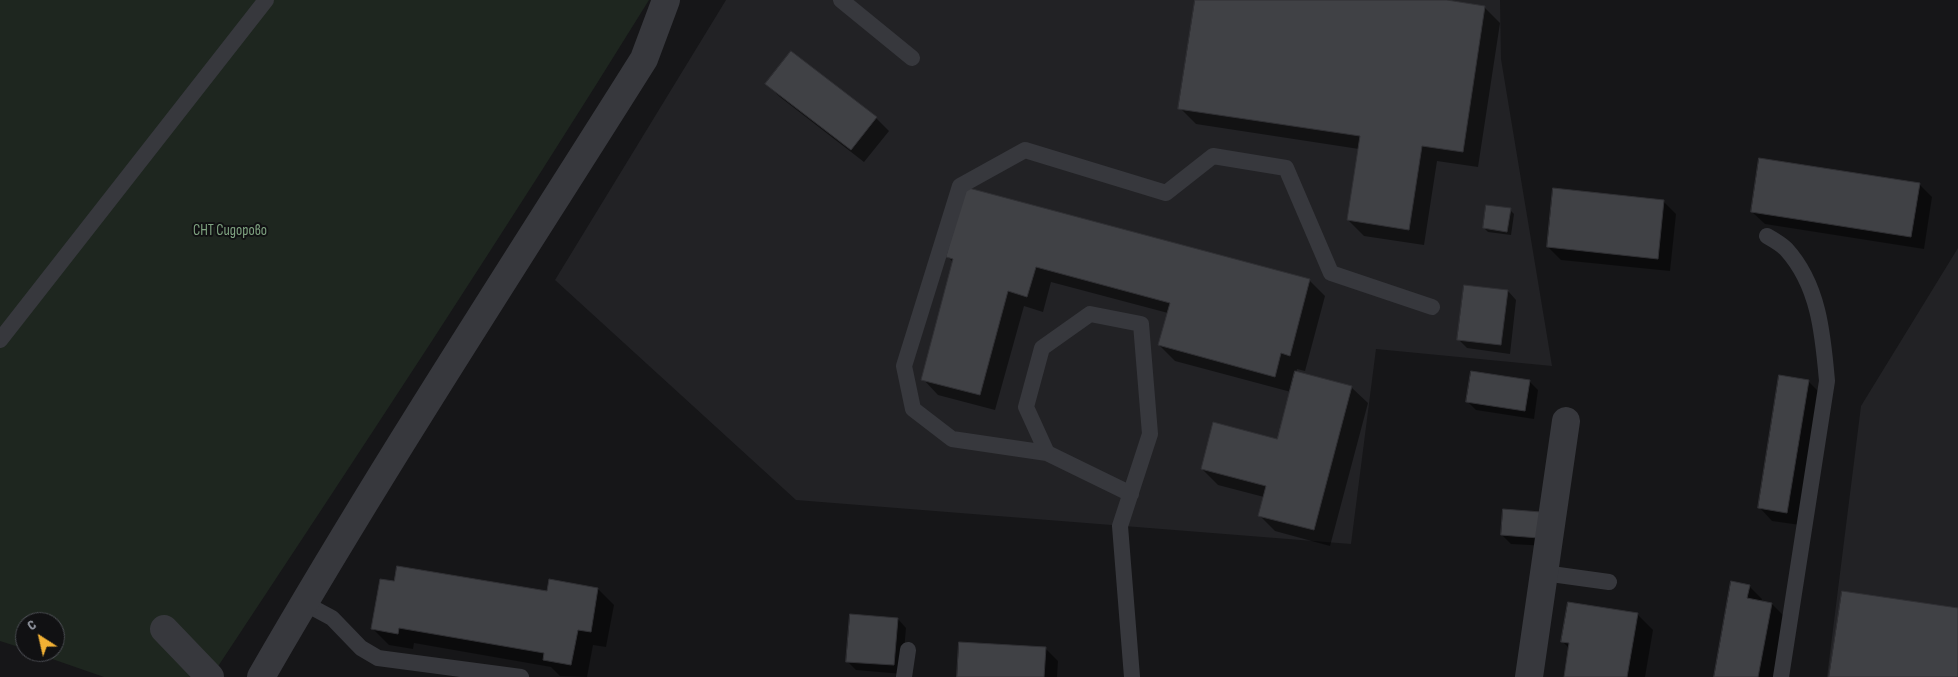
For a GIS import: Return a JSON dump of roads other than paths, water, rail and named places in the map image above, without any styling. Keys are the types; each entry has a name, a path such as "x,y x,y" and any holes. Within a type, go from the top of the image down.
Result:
{"street":[{"path":"261,677 304,604 644,59 666,0"},
{"path":"1529,677 1566,421"},
{"path":"164,629 210,677"}],"lane":[{"path":"0,340 266,0"},
{"path":"841,0 912,58"},
{"path":"1131,494 1047,453 952,439 912,409 904,366 960,186 1025,150 1166,193 1212,156 1286,168 1331,272 1432,306"},
{"path":"1768,236 1785,248 1802,270 1813,298 1822,334 1826,381 1781,677"},
{"path":"1047,453 1026,407 1042,348 1090,314 1141,324 1150,434 1120,526 1132,677"},
{"path":"1544,573 1609,582"},
{"path":"304,604 332,618 360,648 378,658 521,677"},
{"path":"904,677 908,650"}],"park label":[{"name":"СНТ Сидорово","path":"230,231"}]}
